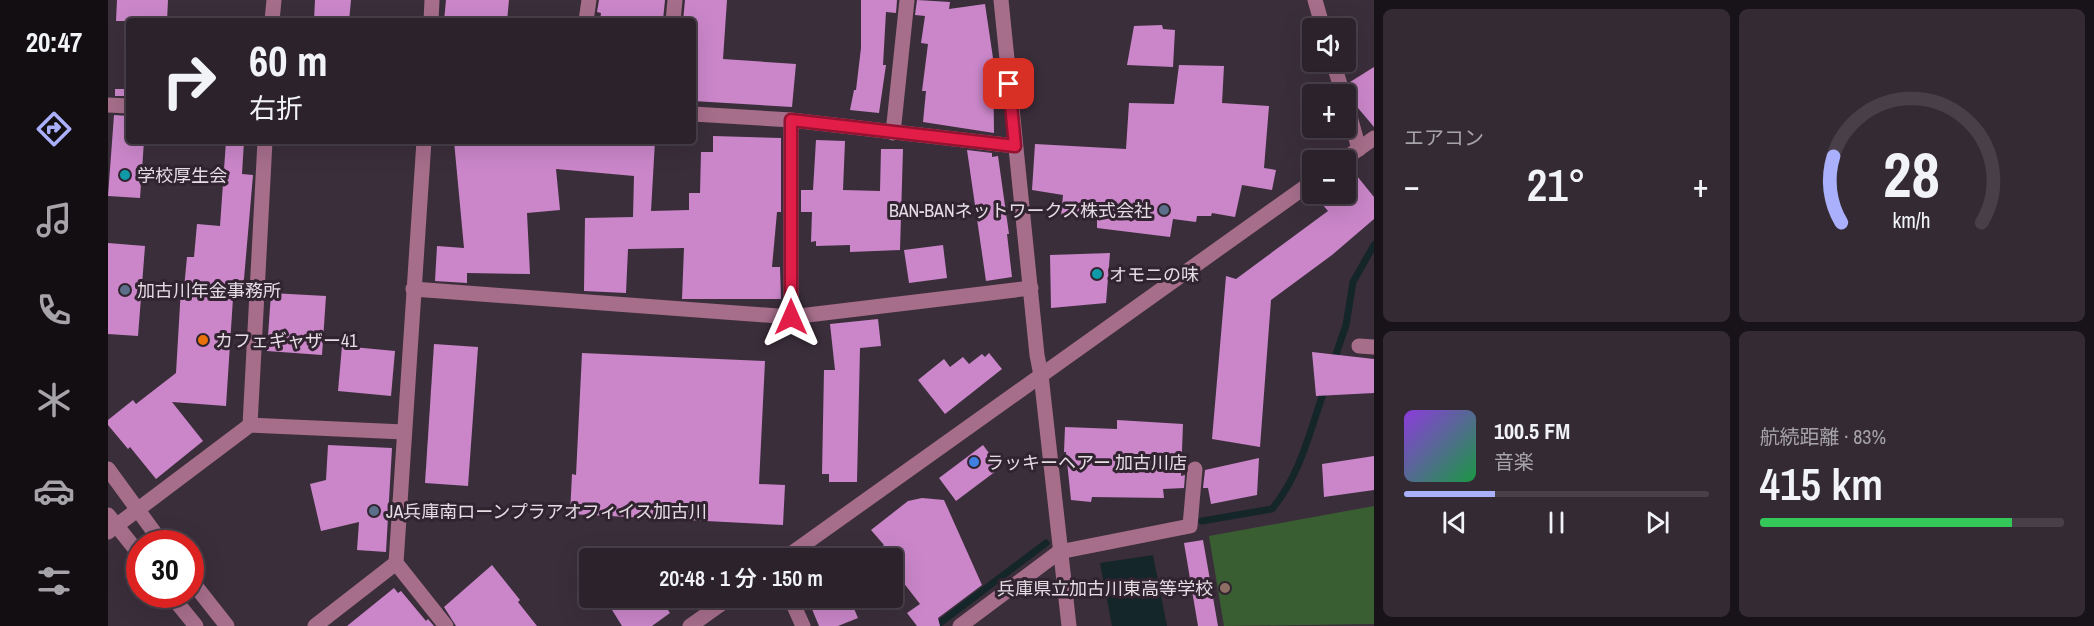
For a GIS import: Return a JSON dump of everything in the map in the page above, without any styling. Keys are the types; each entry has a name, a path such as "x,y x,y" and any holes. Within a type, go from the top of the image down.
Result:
{"street":[{"path":"272,18 274,0"},
{"path":"431,18 432,0"},
{"path":"586,18 589,0"},
{"path":"673,18 675,0"},
{"path":"892,133 907,0"},
{"path":"1001,0 1037,355 1068,626"},
{"path":"1315,0 1320,18"},
{"path":"108,105 126,106"},
{"path":"696,114 791,120 1015,146"},
{"path":"791,120 791,317"},
{"path":"1356,138 1359,149"},
{"path":"1356,151 1374,138"},
{"path":"250,425 265,144"},
{"path":"424,144 396,563 446,626"},
{"path":"799,548 1302,189"},
{"path":"413,289 791,317 1031,288"},
{"path":"126,540 111,524 137,510 250,425 405,432"},
{"path":"108,469 152,530"},
{"path":"960,626 1059,552 1190,526 1196,469"},
{"path":"315,626 396,563"},
{"path":"204,597 227,626"},
{"path":"181,608 196,626"},
{"path":"690,626 715,608"},
{"path":"795,608 803,626"}],"green space":[{"path":"1374,506 1374,624 1224,626 1209,536"}],"shaded area":[{"path":"1153,555 1167,626 1112,626 1100,563"}],"building":[{"path":"117,0 168,0 167,18 126,18 126,21 116,21"},
{"path":"315,0 351,0 349,18 314,18"},
{"path":"446,0 509,0 507,18 444,18"},
{"path":"599,0 665,0 663,18 631,16 631,18 600,18 601,13 597,12"},
{"path":"685,0 727,0 723,59 796,64 792,107 696,101 698,23 696,18 683,18"},
{"path":"861,0 897,0 896,13 886,12 883,65 886,65 879,113 850,110 854,90 856,90 861,48"},
{"path":"917,0 950,2 949,9 985,4 993,58 994,133 923,122 926,91 922,91 928,44 921,43 925,16 915,15"},
{"path":"1162,25 1163,29 1175,30 1173,67 1127,65 1134,26"},
{"path":"1179,65 1224,66 1222,103 1269,106 1264,168 1276,170 1272,190 1242,185 1235,217 1212,213 1211,216 1197,216 1196,222 1173,219 1170,237 1097,228 1097,217 1061,216 1063,195 1032,190 1035,144 1126,149 1129,103 1174,104"},
{"path":"1374,67 1374,127 1358,108 1356,84 1350,82"},
{"path":"115,89 126,89 126,96 115,96"},
{"name":"学校厚生会","path":"114,115 126,116 126,144 144,144 140,198 108,196"},
{"path":"713,136 781,138 781,212 777,212 772,267 780,267 781,299 682,299 684,248 628,249 626,293 584,291 585,218 633,217 634,176 556,169 560,210 527,213 530,274 467,273 467,283 435,281 437,246 464,248 454,144 655,144 651,211 689,210 689,193 700,193 701,152 713,152"},
{"path":"816,140 845,141 843,190 880,191 881,149 903,149 900,250 850,252 850,245 816,246 816,241 811,242 812,212 801,212 801,190 813,190"},
{"path":"226,144 244,144 242,174 253,175 244,279 233,298 226,406 172,402 203,441 156,479 130,447 128,449 108,425 108,420 133,400 136,404 176,373 181,288 184,288 187,257 194,257 197,224 220,226"},
{"path":"967,150 992,153 992,157 998,156 1009,234 1007,234 1012,277 986,281"},
{"path":"1356,177 1374,197 1374,219 1332,255 1271,300 1260,447 1212,439 1226,276 1236,279 1328,211 1322,204 1356,204"},
{"name":"加古川年金事務所","path":"108,243 145,246 138,336 108,334"},
{"path":"943,245 947,278 909,283 904,250"},
{"path":"1110,253 1106,303 1051,308 1050,255"},
{"path":"271,293 326,296 322,355 267,351"},
{"path":"878,319 881,346 860,348 857,482 829,482 829,474 822,474 824,370 835,370 830,324"},
{"path":"434,344 478,347 468,486 425,483"},
{"path":"342,346 395,351 391,396 338,391"},
{"path":"1312,352 1374,359 1374,393 1316,396"},
{"path":"582,353 765,361 759,484 785,485 783,525 570,514 572,474 576,475"},
{"path":"989,353 1002,369 945,414 918,380 944,359 950,367 963,357 969,364 982,354 985,357"},
{"path":"1117,420 1183,424 1181,476 1185,475 1184,488 1163,489 1164,498 1092,497 1091,502 1071,500 1066,452 1064,452 1065,427 1117,429"},
{"name":"JA兵庫南ローンプラアオフィイス加古川","path":"328,445 392,448 386,552 357,550 359,522 321,531 310,484 326,480"},
{"path":"983,445 1000,468 956,501 939,478"},
{"path":"1374,456 1374,490 1324,497 1322,464"},
{"path":"1259,458 1257,495 1211,504 1208,488 1203,488 1205,470"},
{"path":"922,498 944,500 982,585 938,618 940,626 917,626 907,613 920,604 903,582 903,548 880,548 884,545 871,530 908,501"},
{"path":"1203,540 1218,626 1198,626 1184,543"},
{"path":"492,565 537,626 456,626 444,607"},
{"path":"394,588 398,593 401,591 426,621 428,619 434,626 347,626"},
{"path":"611,608 667,608 670,613 652,626 622,626"},
{"path":"812,608 854,608 858,618 838,626 819,626"}],"waterway":[{"path":"1333,363 1346,325 1353,282 1374,245"},
{"path":"1202,521 1272,509 1298,466 1325,388"},
{"path":"936,626 1046,543"}],"place":[{"name":"学校厚生会","path":"125,175"},
{"name":"BAN-BANネットワークス株式会社","path":"1164,210"},
{"name":"オモニの味","path":"1097,274"},
{"name":"加古川年金事務所","path":"125,290"},
{"name":"カフェギャザー41","path":"203,340"},
{"name":"ラッキーヘアー 加古川店","path":"974,462"},
{"name":"JA兵庫南ローンプラアオフィイス加古川","path":"374,511"},
{"name":"兵庫県立加古川東高等学校","path":"1225,588"}],"route":[{"path":"791,317 791,120 1015,146 1009,84"}]}
